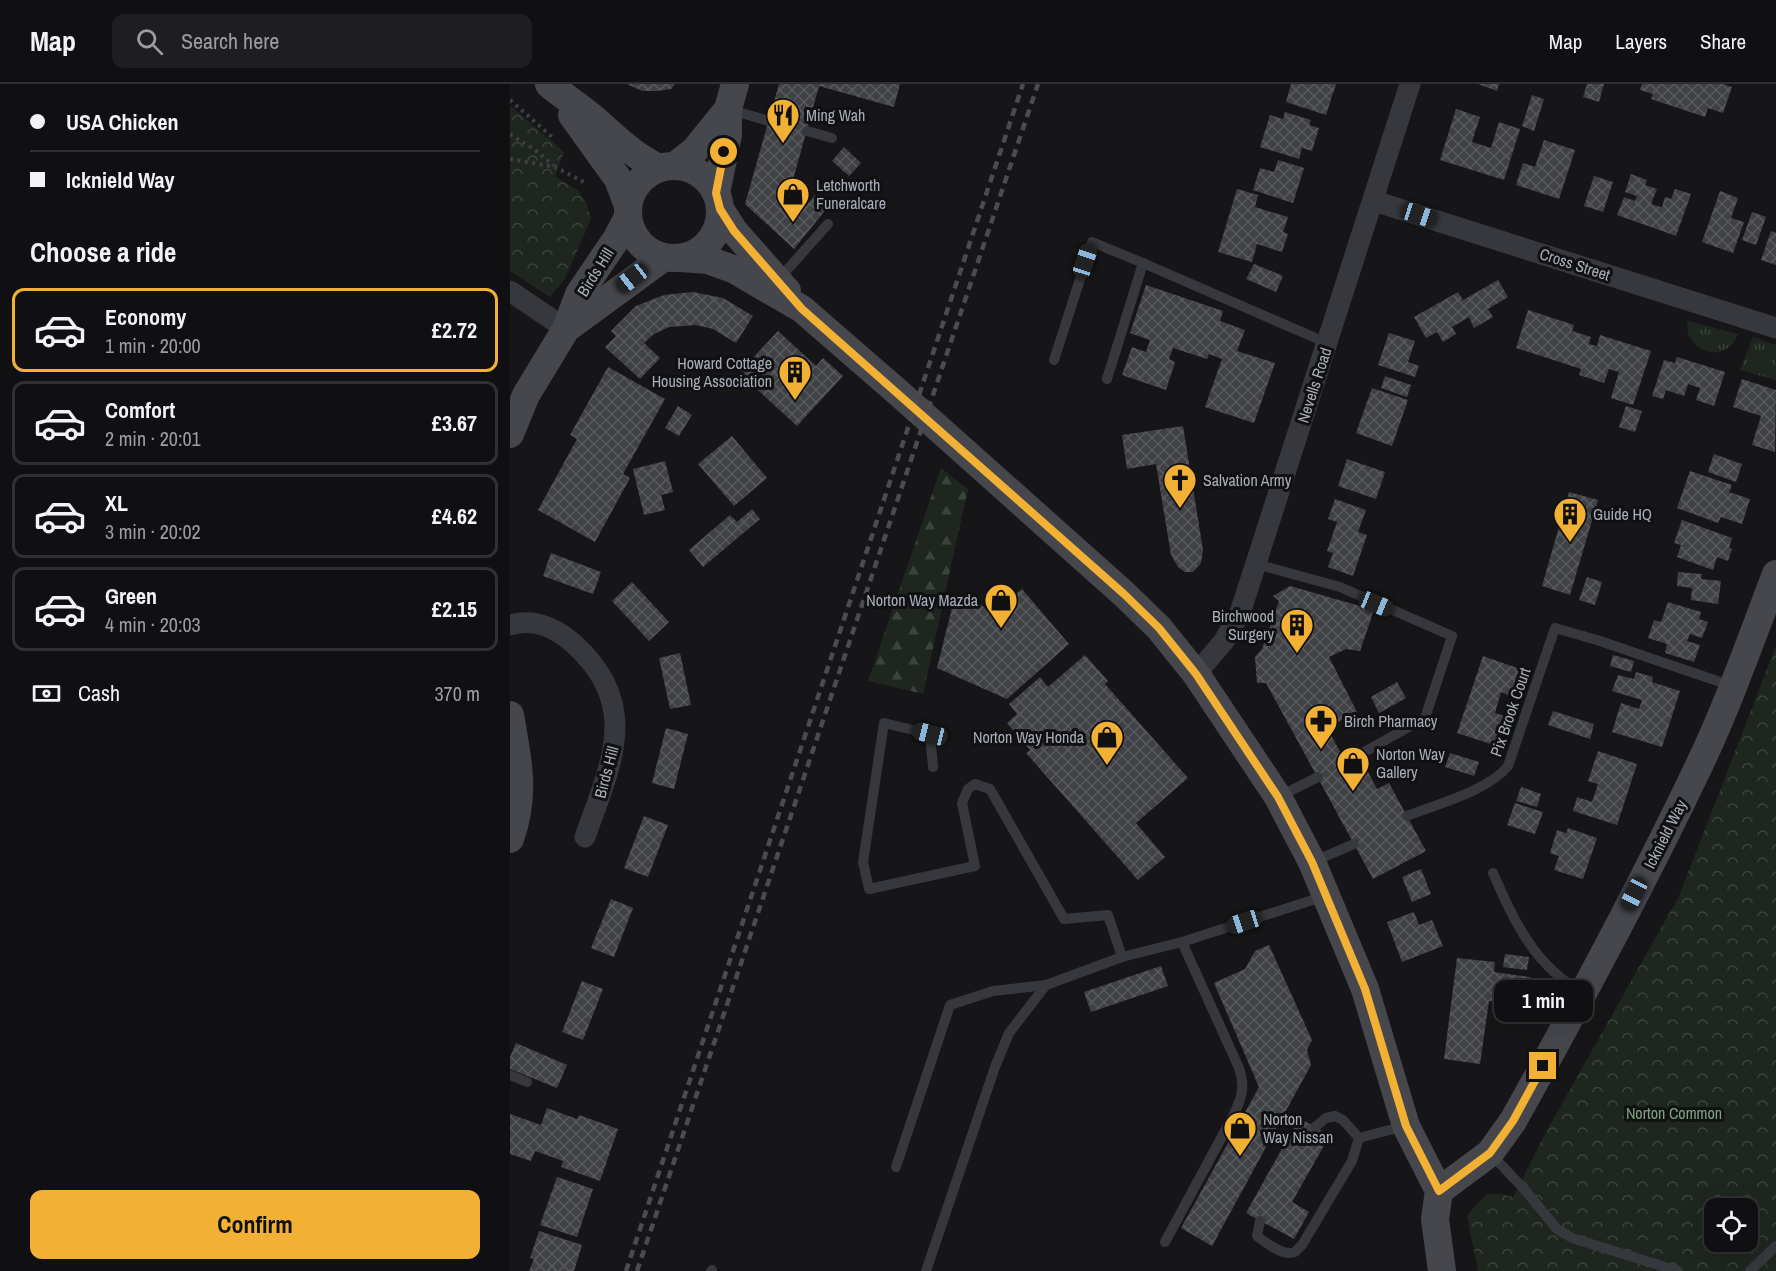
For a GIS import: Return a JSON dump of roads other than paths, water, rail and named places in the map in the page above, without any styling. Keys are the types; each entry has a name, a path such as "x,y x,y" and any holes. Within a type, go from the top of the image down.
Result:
{"street":[{"name":"Nevells Road","path":"1196,674 1224,640 1240,613 1410,84"},
{"path":"551,86 591,116 642,160 667,167 691,170 706,179 734,231 802,309 1124,594 1159,628 1196,674 1278,797 1312,862 1365,989 1406,1126 1439,1191 1436,1219 1442,1271"},
{"path":"551,86 618,179 628,211 631,231 639,243 650,252 672,258 708,260 733,269 802,309"},
{"path":"628,211 633,190 639,183 645,177 695,150 732,96"},
{"path":"672,258 697,252 710,241 718,226 718,201 732,96"},
{"name":"Cross Street","path":"1374,201 1776,328"},
{"name":"Birds Hill","path":"510,434 526,395 566,329 579,294 617,238 628,211"},
{"name":"Birds Hill","path":"566,329 632,278 672,258"},
{"path":"510,291 566,329"},
{"name":"Icknield Way","path":"1439,1191 1490,1153 1513,1121 1584,993 1694,776 1776,574"},
{"name":"Birds Hill","path":"510,625 523,621 554,629 587,656 609,690 614,707 614,751 585,837"},
{"path":"510,715 520,774 517,818 510,839"}],"lane":[{"path":"732,96 769,121"},
{"path":"807,131 832,138"},
{"path":"778,280 828,224"},
{"path":"1054,360 1092,242 1327,343"},
{"path":"1107,379 1143,263"},
{"path":"1256,564 1340,587 1452,636 1425,718 1346,762"},
{"name":"Pix Brook Court","path":"1407,816 1474,789 1501,774 1508,766 1555,628 1732,686"},
{"path":"933,767 930,734 884,723 863,862 868,889 975,866 962,803 968,789 975,784 990,789 1064,920 1108,915 1122,957"},
{"path":"1278,797 1318,777"},
{"path":"1312,862 1354,844"},
{"path":"1493,873 1512,915 1537,955 1564,982 1584,993"},
{"path":"896,1167 950,1005 993,991 1046,985 1122,957 1182,942 1325,896"},
{"path":"1165,1242 1232,1118 1244,1090 1239,1068 1182,942"},
{"path":"926,1271 995,1067 1009,1033 1046,985"},
{"path":"510,1075 527,1082"},
{"path":"1315,1127 1326,1118 1335,1116 1343,1120 1359,1138"},
{"path":"1359,1138 1406,1126"},
{"path":"1260,1221 1257,1236 1287,1253 1295,1252 1302,1245 1352,1161 1359,1138"},
{"path":"1490,1153 1557,1229 1572,1238 1678,1271"},
{"path":"1750,1271 1776,1246"}],"railway":[{"path":"626,1271 1023,84"},
{"path":"637,1271 1038,84"}],"place":[{"name":"Ming Wah","path":"783,144"},
{"name":"Letchworth Funeralcare","path":"793,223"},
{"name":"Howard Cottage Housing Association","path":"795,401"},
{"name":"Salvation Army","path":"1180,509"},
{"name":"Guide HQ","path":"1570,543"},
{"name":"Norton Way Mazda","path":"1001,629"},
{"name":"Birchwood Surgery","path":"1297,654"},
{"name":"Birch Pharmacy","path":"1321,750"},
{"name":"Norton Way Honda","path":"1107,766"},
{"name":"Norton Way Gallery","path":"1353,792"},
{"name":"Norton Way Nissan","path":"1240,1157"}],"park label":[{"name":"Norton Common","path":"1674,1113"}]}
